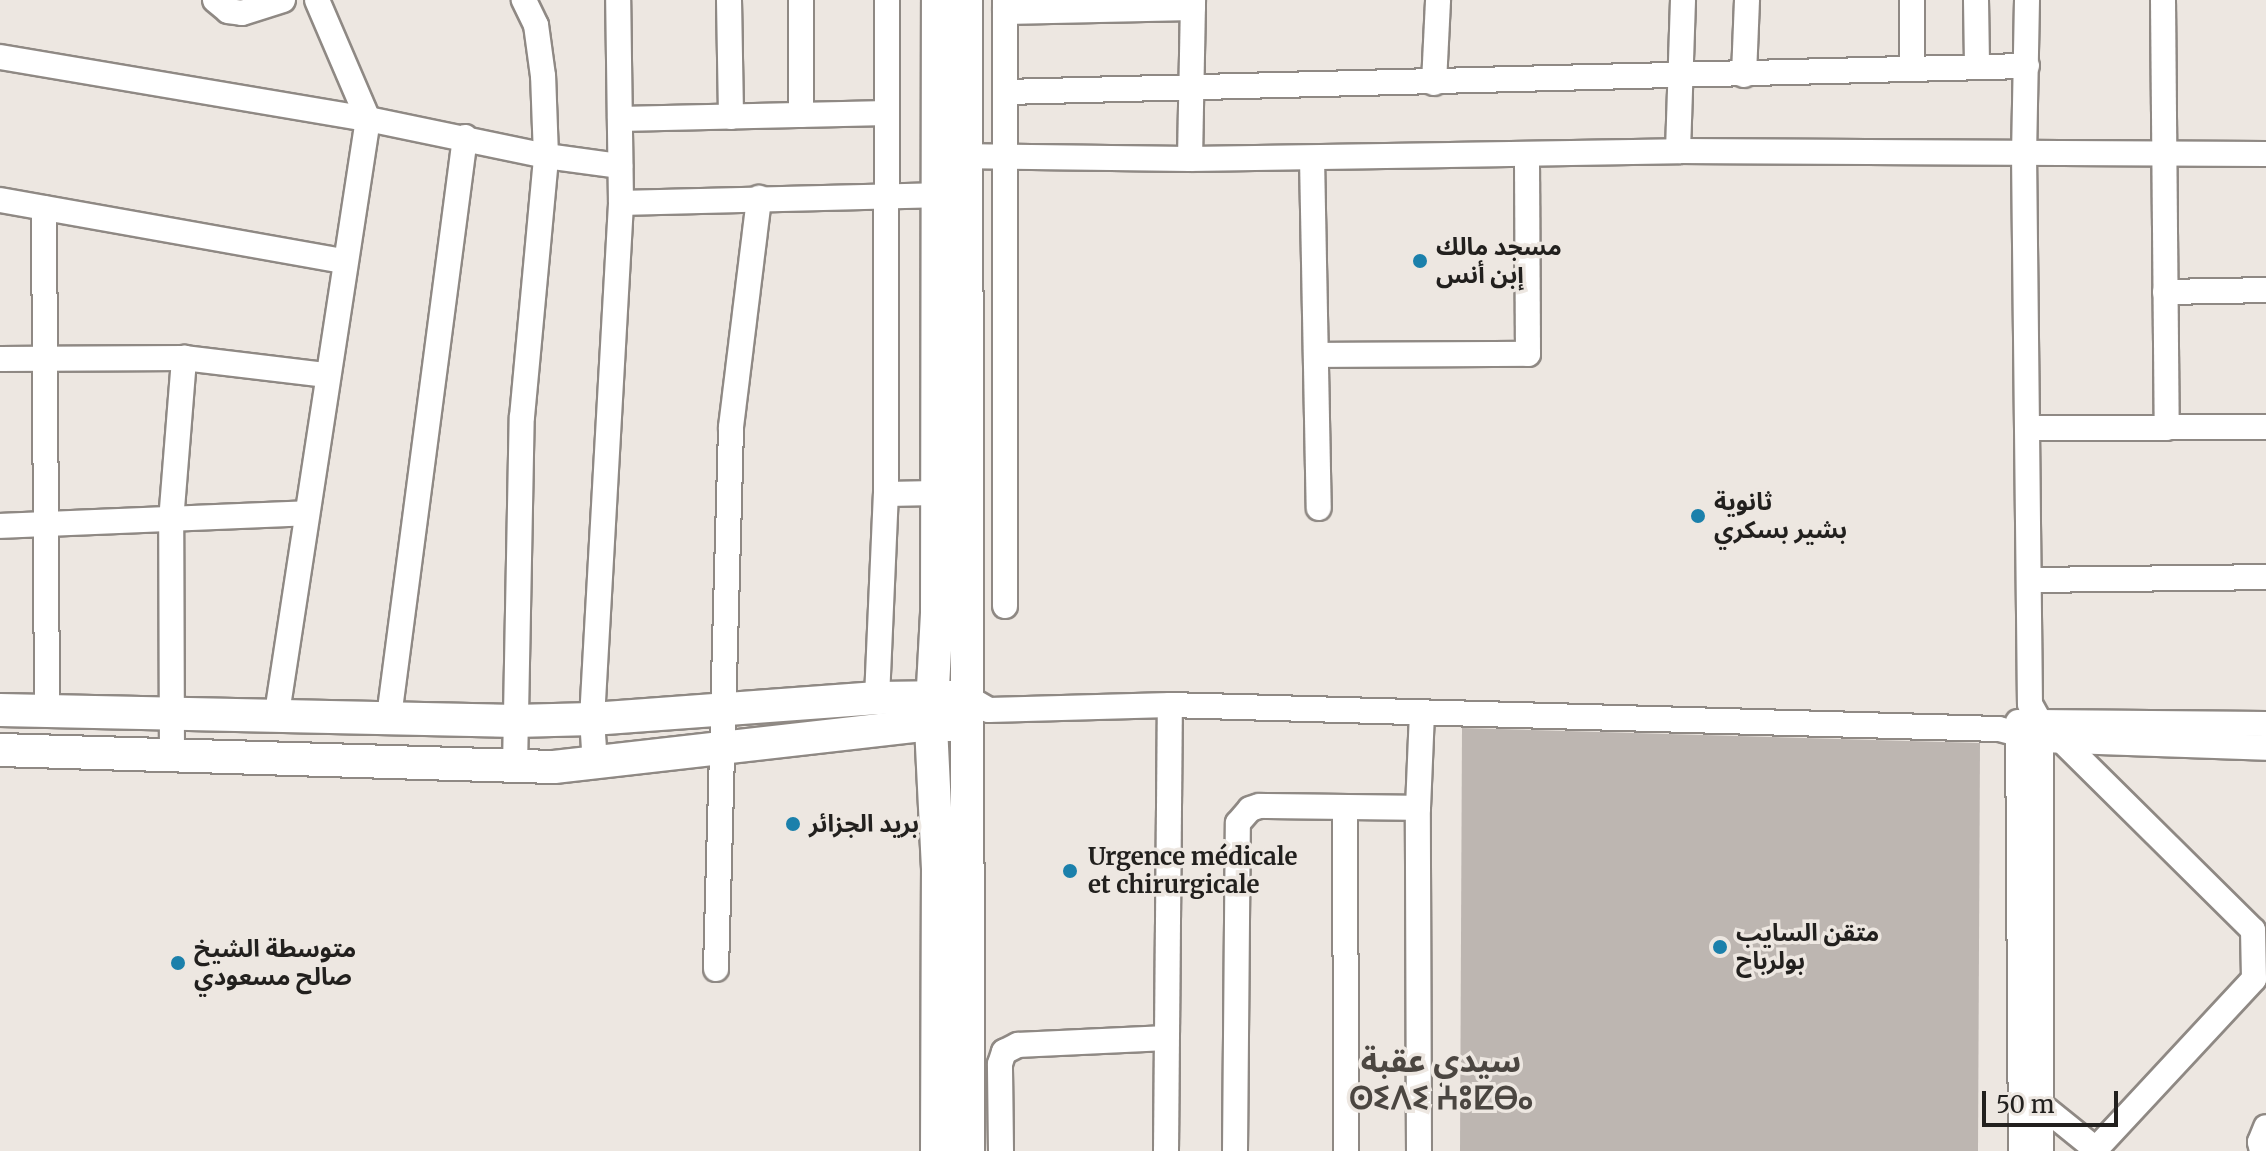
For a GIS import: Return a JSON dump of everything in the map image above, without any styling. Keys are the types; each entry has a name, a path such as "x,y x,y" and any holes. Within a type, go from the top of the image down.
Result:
{"main road":[{"path":"937,1151 953,868 974,711 969,450 952,156 938,0"},
{"path":"952,156 966,0"},
{"path":"954,195 936,493 932,710 953,868 968,1151"},
{"path":"0,710 277,713 515,721 592,719 877,698 932,710 974,711"},
{"path":"0,750 515,767 595,765 719,751 932,710"}],"street":[{"path":"215,0 228,11 242,13 283,0"},
{"path":"277,713 368,119 317,0"},
{"path":"515,767 522,417 546,156 538,37 524,0"},
{"path":"595,765 592,719 621,203 618,0"},
{"path":"729,0 731,117"},
{"path":"801,0 801,115"},
{"path":"877,698 886,494 887,0"},
{"path":"1434,83 1438,0"},
{"path":"1678,151 1683,0"},
{"path":"1744,75 1747,0"},
{"path":"1912,0 1912,69"},
{"path":"1976,0 1977,67"},
{"path":"2027,0 2024,152 2030,580 2031,1106 2041,1151"},
{"path":"2163,0 2167,428"},
{"path":"1005,606 1002,450 1005,6 1193,4 1190,159"},
{"path":"0,57 368,119 546,156 620,166"},
{"path":"1005,92 2027,66"},
{"path":"620,119 887,113"},
{"path":"389,717 465,137"},
{"path":"952,156 1190,159 1678,151 2266,154"},
{"path":"1316,355 1528,354 1527,154"},
{"path":"1312,158 1319,508"},
{"path":"621,203 954,195"},
{"path":"716,969 719,751 725,708 731,427 759,198"},
{"path":"0,200 344,261"},
{"path":"44,208 47,710"},
{"path":"2165,292 2266,290"},
{"path":"0,359 44,356 184,358 327,375"},
{"path":"172,757 171,521 184,358"},
{"path":"2027,428 2266,427"},
{"path":"969,450 1002,450"},
{"path":"886,494 936,493"},
{"path":"0,526 307,513"},
{"path":"2030,580 2266,577"},
{"path":"974,711 1170,705 1422,714 2030,727 2266,724"},
{"path":"1166,1151 1170,705"},
{"path":"1419,1151 1418,808 1422,714"},
{"path":"2030,727 2266,748"},
{"path":"2030,727 2260,924 2260,985 2097,1150 2031,1106"},
{"path":"1235,1151 1238,823 1250,809 1259,806 1418,808"},
{"path":"1345,809 1346,1151"},
{"path":"1001,1151 1000,1064 1004,1052 1018,1045 1166,1038"},
{"path":"2021,1151 2031,1106"},
{"path":"2262,1151 2260,1142 2266,1127"}],"building":[{"name":"متقن السايب بولرباح","path":"1462,728 1980,743 1978,1151 1460,1151"}],"place":[{"name":"مسجد مالك إبن أنس","path":"1420,261"},
{"name":"ثانوية بشير بسكري","path":"1698,516"},
{"name":"بريد الجزائر","path":"793,824"},
{"name":"Urgence médicale et chirurgicale","path":"1070,871"},
{"name":"متقن السايب بولرباح","path":"1720,947"},
{"name":"متوسطة الشيخ صالح مسعودي","path":"178,963"}],"district":[{"name":"سيدي عقبة ⵙⵉⴷⵉ ⵄⵓⵇⴱⴰ","path":"1441,1080"}]}
